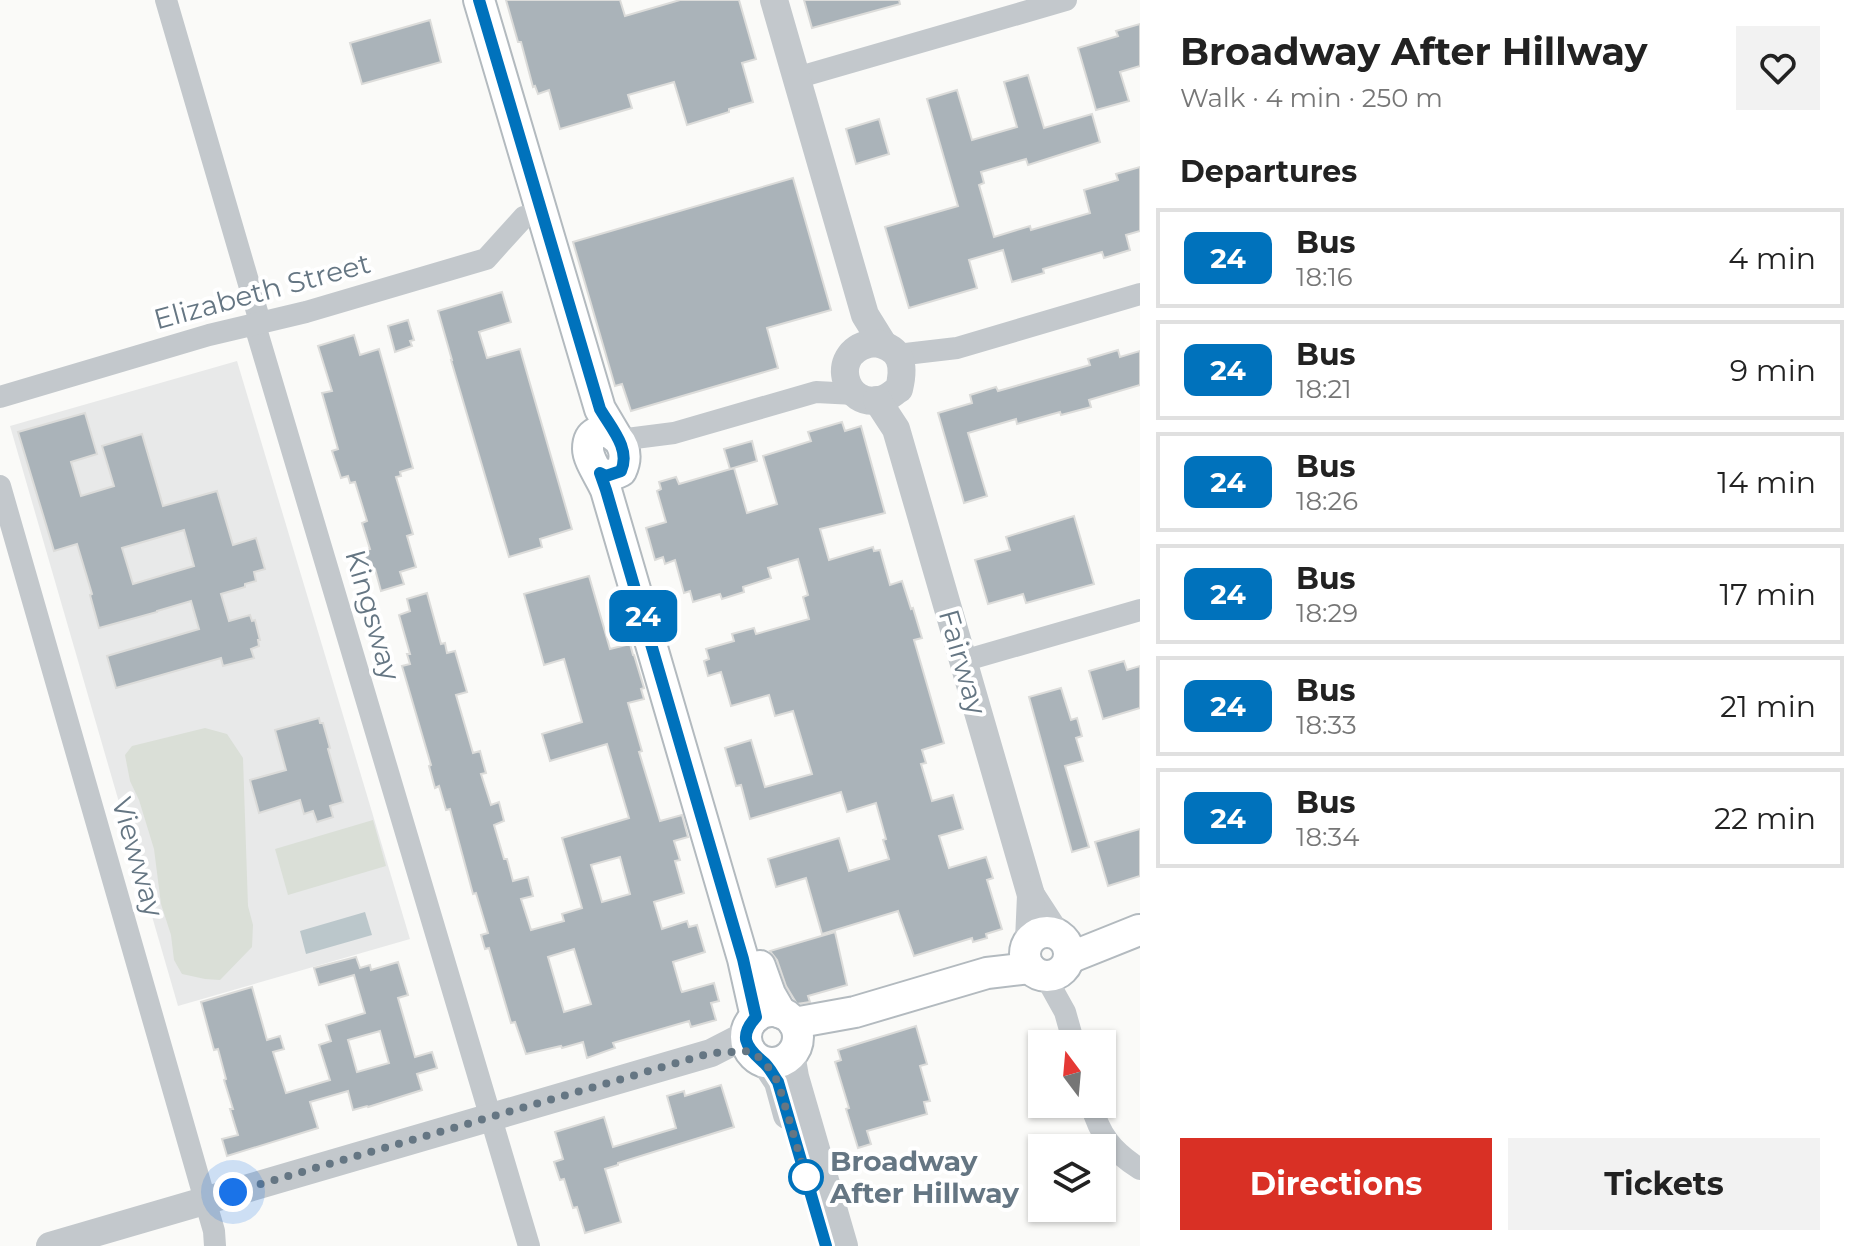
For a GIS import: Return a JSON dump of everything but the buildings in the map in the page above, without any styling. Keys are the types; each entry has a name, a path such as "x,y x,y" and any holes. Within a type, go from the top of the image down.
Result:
{"main road":[{"path":"463,0 524,217 612,453"},
{"path":"479,0 612,453 606,490 743,959 772,1037 1139,929"}],"street":[{"name":"Kingsway","path":"166,0 258,315 257,332 529,1246"},
{"name":"Fairway","path":"774,0 865,315 877,372 1070,1030"},
{"path":"796,78 1066,0"},
{"name":"Elizabeth Street","path":"0,397 209,335 306,312 486,259 524,217"},
{"path":"612,453 1140,294"},
{"name":"Viewway","path":"0,486 214,1231 215,1246"},
{"path":"963,661 1140,610"},
{"path":"50,1246 772,1037"},
{"path":"772,1037 778,1082 826,1246"},
{"path":"772,1037 795,1077 844,1246"},
{"path":"1095,1118 1105,1137 1140,1169"}],"shaded area":[{"path":"237,361 410,939 178,1006 10,426"},
{"path":"205,728 227,734 243,758 248,906 253,925 252,947 220,980 182,974 174,960 171,935 161,904 154,849 130,781 125,755 132,746"},
{"path":"373,820 386,866 288,895 275,849"},
{"path":"365,912 372,935 306,954 300,931"}],"bus line":[{"name":"24","path":"479,0 600,409 625,456 621,471 606,476 600,473 743,959 756,1017 748,1028 747,1043 750,1051 764,1061 778,1082 826,1246"}],"place":[{"name":"Broadway After Hillway","path":"806,1177"}],"route":[{"path":"233,1192 711,1053 750,1051 764,1061 778,1082 806,1177"}]}
